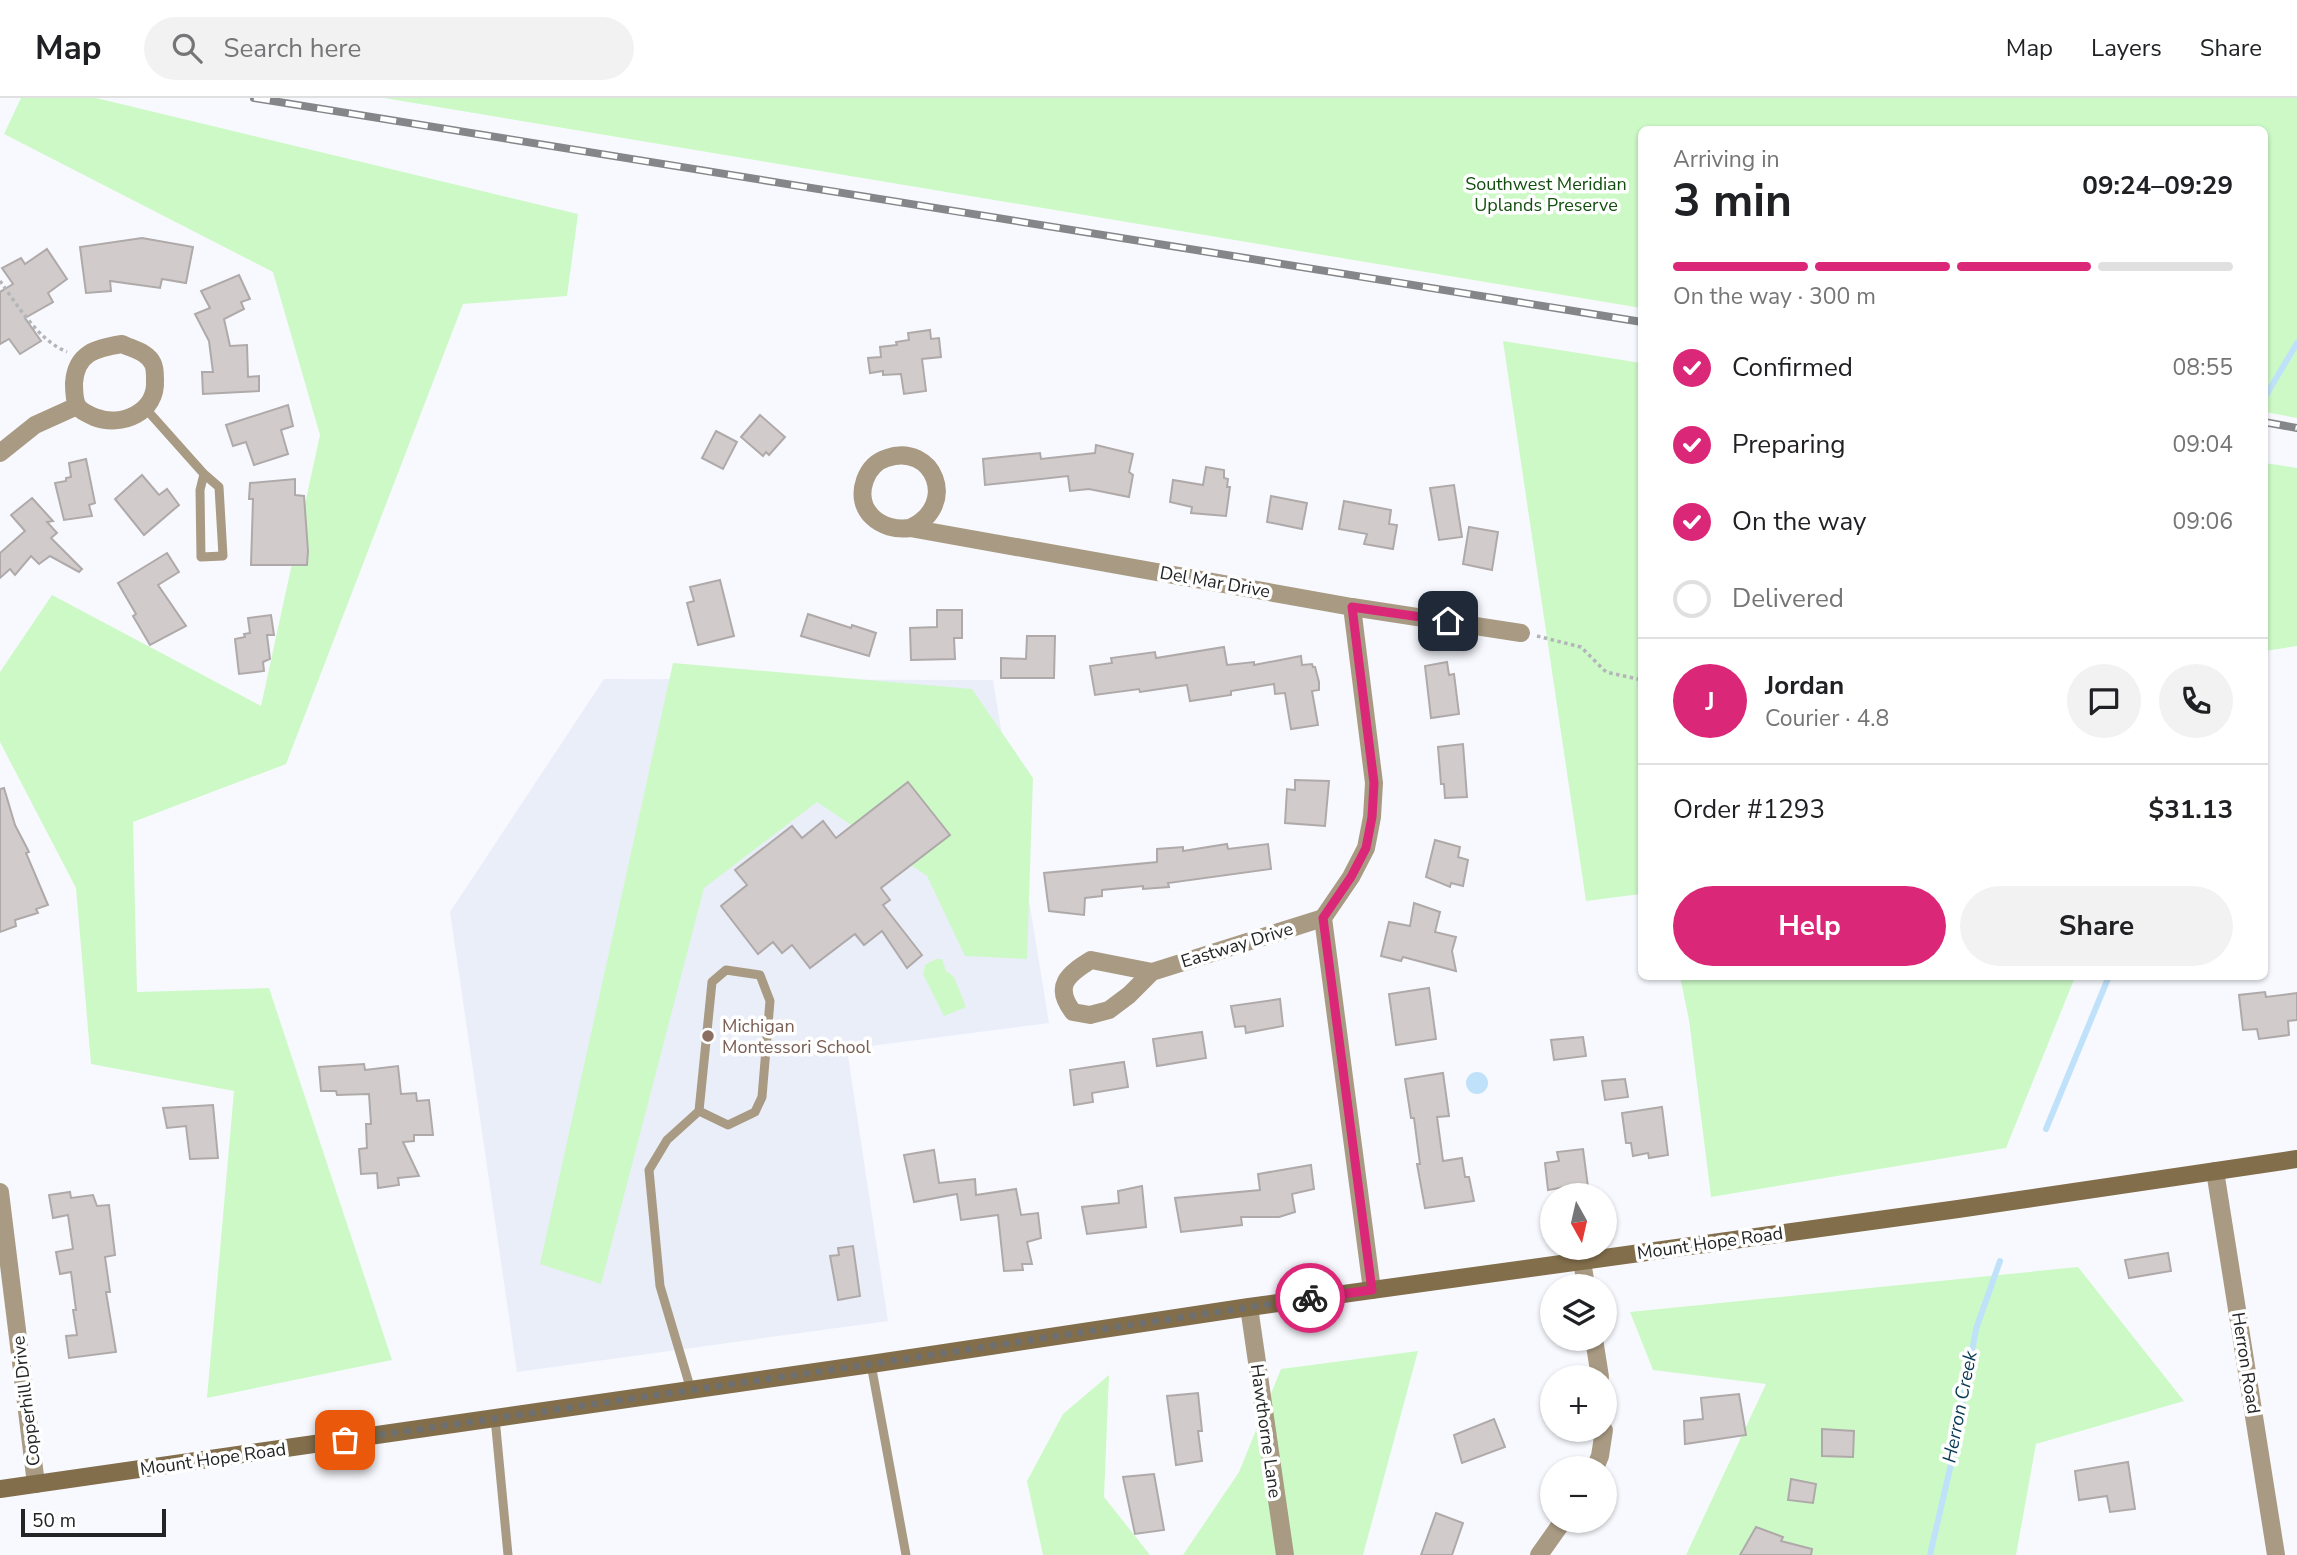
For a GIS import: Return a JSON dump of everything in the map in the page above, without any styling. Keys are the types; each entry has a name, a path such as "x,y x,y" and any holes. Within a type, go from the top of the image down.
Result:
{"street":[{"path":"122,344 144,354 153,363 155,378 155,389 146,409 117,421 99,419 77,406 75,376 78,363 82,359 102,347 122,344"},
{"path":"0,453 35,425 77,406"},
{"name":"Del Mar Drive","path":"910,528 928,517 934,508 937,498 934,477 920,461 900,455 880,460 866,476 863,486 866,507 871,516 889,528 910,528 1352,607 1521,633"},
{"path":"1352,607 1374,783 1372,817 1366,848 1351,877 1323,918 1372,1290"},
{"name":"Eastway Drive","path":"1152,972 1091,960 1072,972 1065,982 1066,1003 1073,1012 1090,1015 1109,1010 1152,972 1323,918"},
{"name":"Mount Hope Road","path":"0,1489 1249,1307 1958,1209 2297,1159"},
{"name":"Herron Road","path":"2216,1171 2276,1555"},
{"name":"Copperhill Drive","path":"0,1192 36,1484"},
{"path":"1582,1261 1584,1274"},
{"name":"Hawthorne Lane","path":"1249,1307 1285,1555"},
{"path":"1539,1555 1555,1533"}],"lane":[{"path":"146,409 219,487 223,556 201,557 200,490 204,474"},
{"path":"691,1390 660,1286 649,1170 667,1140 699,1111 712,982 726,970 760,975 770,1001 762,1097 755,1112 728,1125 699,1111"},
{"path":"871,1364 906,1555"},
{"path":"495,1418 508,1555"}],"path":[{"path":"0,281 42,334 61,350 82,359"},
{"path":"1521,633 1581,647 1606,671 1638,679"}],"shaded area":[{"name":"Michigan Montessori School","path":"604,679 993,680 1049,1023 847,1049 888,1321 517,1372 450,912"}],"green space":[{"path":"21,98 96,98 578,214 567,296 463,304 286,764 133,822 137,992 269,988 392,1360 207,1398 234,1091 91,1064 76,888 0,742 0,672 52,595 261,706 320,435 273,272 4,134"},
{"name":"Southwest Meridian Uplands Preserve","path":"384,98 2297,98 2297,418 2268,413 2268,126 1638,126 1638,307"},
{"path":"1503,341 1638,363 1638,894 1586,901"},
{"path":"2268,463 2297,468 2297,646 2268,651"},
{"path":"673,663 972,689 1033,778 1027,959 965,956 927,876 817,802 704,888 601,1284 540,1264"},
{"path":"942,959 946,971 954,977 966,1007 944,1016 923,974 925,965"},
{"path":"1681,980 2074,980 2006,1148 1711,1197 1689,1020"},
{"path":"2078,1267 2184,1401 2036,1444 2016,1555 1686,1555 1766,1384 1653,1370 1630,1312"},
{"path":"1418,1351 1363,1555 1183,1555 1239,1472 1281,1369"},
{"path":"1109,1375 1104,1497 1150,1555 1043,1555 1027,1481 1063,1414"}],"water":[{"path":"1477,1072 1485,1075 1488,1083 1485,1091 1477,1094 1469,1091 1466,1083 1469,1075"}],"building":[{"path":"142,238 193,247 186,283 162,279 160,288 110,281 111,291 86,293 80,247"},
{"path":"47,249 67,279 48,293 53,302 25,318 41,341 20,354 9,339 0,344 0,292 13,284 2,268 21,258 25,264"},
{"path":"239,275 250,299 241,302 244,309 224,319 230,346 247,345 248,377 259,376 259,391 203,394 202,372 213,372 209,341 195,314 210,308 201,291"},
{"path":"930,330 931,339 939,338 941,357 922,359 926,391 904,394 901,374 883,375 883,371 870,373 868,358 881,357 880,347 909,340 908,333"},
{"path":"288,405 293,426 281,430 288,454 254,465 246,442 233,446 226,425"},
{"path":"760,415 785,437 769,455 766,452 763,456 741,437"},
{"path":"716,431 737,442 723,469 702,458"},
{"path":"1096,445 1133,454 1129,472 1133,475 1129,497 1089,489 1070,491 1068,476 985,485 983,459 1040,453 1041,459 1095,453"},
{"path":"86,459 95,503 89,505 92,516 64,520 55,483 71,477 69,463"},
{"path":"1206,467 1224,470 1224,478 1228,479 1227,487 1230,487 1226,516 1191,513 1192,507 1170,502 1173,480 1203,485"},
{"path":"142,475 159,495 167,489 179,505 144,535 115,499"},
{"path":"295,479 295,495 304,496 307,565 251,565 253,499 249,499 250,483"},
{"path":"1454,485 1462,537 1439,540 1430,488"},
{"path":"1271,496 1307,503 1302,529 1267,522"},
{"path":"32,498 53,521 47,522 57,533 51,538 82,569 79,572 50,556 39,564 31,556 15,575 10,569 0,578 0,553 25,531 11,515"},
{"path":"1344,501 1391,510 1389,524 1397,525 1393,549 1364,544 1367,534 1339,529"},
{"path":"1469,527 1498,532 1492,570 1463,564"},
{"path":"167,553 179,572 158,585 186,626 150,645 118,583"},
{"path":"720,580 734,636 698,645 687,603 694,601 690,587"},
{"path":"937,610 962,610 962,638 954,638 955,659 911,660 910,628 937,627"},
{"path":"808,614 876,633 869,656 801,636"},
{"path":"271,615 274,635 267,635 270,659 263,662 264,671 239,674 235,639 250,633 248,618"},
{"path":"1027,636 1055,636 1054,678 1001,678 1001,658 1026,659"},
{"path":"1224,647 1227,665 1254,662 1254,665 1301,656 1302,665 1312,664 1319,682 1319,690 1312,691 1318,725 1291,729 1285,693 1275,694 1274,684 1231,691 1231,695 1190,701 1187,685 1095,695 1090,666 1112,663 1111,658 1155,652 1156,658"},
{"path":"1447,662 1449,675 1454,674 1459,714 1431,718 1425,666"},
{"path":"1463,744 1467,797 1445,798 1438,747"},
{"path":"1295,780 1329,781 1325,826 1285,823 1287,789 1295,790"},
{"path":"908,782 950,835 881,888 890,900 883,905 922,955 907,968 882,931 864,945 855,934 810,968 792,945 782,953 773,942 758,954 721,906 747,885 735,870 792,826 802,838 823,821 836,838"},
{"path":"4,788 15,825 29,852 26,853 48,905 36,909 38,913 15,920 16,926 0,932 0,789"},
{"path":"1435,840 1460,847 1458,857 1468,860 1463,886 1451,883 1450,887 1426,877"},
{"path":"1227,844 1228,849 1268,844 1271,869 1168,883 1169,887 1143,889 1143,886 1102,890 1102,896 1085,898 1084,915 1049,911 1044,873 1157,862 1157,849 1183,847 1183,851"},
{"path":"1414,903 1440,912 1435,932 1456,937 1452,951 1456,971 1403,957 1401,961 1381,956 1389,922 1410,926"},
{"path":"1429,988 1436,1039 1396,1045 1389,994"},
{"path":"2265,992 2266,997 2297,993 2297,1020 2288,1021 2289,1035 2259,1039 2257,1029 2243,1030 2239,995"},
{"path":"1280,999 1283,1026 1246,1033 1245,1026 1235,1027 1231,1006"},
{"path":"1202,1032 1206,1058 1157,1066 1153,1039"},
{"path":"1583,1037 1586,1056 1554,1060 1551,1040"},
{"path":"1124,1062 1128,1087 1092,1093 1093,1102 1074,1105 1070,1070"},
{"path":"364,1064 365,1070 398,1066 401,1094 416,1093 417,1101 429,1100 433,1135 414,1135 414,1141 403,1142 419,1176 398,1178 399,1185 378,1188 377,1173 361,1174 359,1149 367,1148 366,1124 371,1124 369,1094 337,1095 336,1091 321,1091 319,1067"},
{"path":"1443,1073 1449,1116 1437,1117 1443,1161 1462,1158 1465,1177 1469,1177 1474,1201 1425,1208 1417,1164 1420,1164 1414,1118 1411,1118 1405,1079"},
{"path":"1625,1079 1628,1097 1605,1100 1602,1081"},
{"path":"213,1105 218,1158 190,1159 186,1126 167,1128 163,1108"},
{"path":"1662,1107 1668,1155 1649,1158 1648,1153 1633,1156 1631,1143 1626,1143 1622,1113"},
{"path":"1583,1149 1587,1183 1547,1183 1545,1163 1559,1161 1557,1152"},
{"path":"934,1150 939,1183 975,1179 976,1195 1016,1189 1021,1215 1038,1213 1041,1238 1027,1242 1032,1264 1022,1264 1023,1270 1004,1271 998,1215 961,1220 957,1194 914,1202 904,1155"},
{"path":"1311,1165 1314,1189 1292,1194 1295,1212 1279,1217 1241,1217 1242,1225 1181,1232 1175,1198 1260,1190 1258,1174"},
{"path":"1142,1186 1146,1227 1087,1234 1082,1207 1119,1203 1118,1191"},
{"path":"70,1192 71,1198 93,1195 97,1206 109,1205 115,1255 105,1257 110,1292 106,1292 116,1352 69,1358 66,1336 77,1335 73,1310 76,1310 71,1272 60,1274 56,1252 73,1249 68,1215 53,1218 49,1195"},
{"path":"853,1246 860,1296 838,1300 830,1256 839,1255 838,1248"},
{"path":"2168,1253 2171,1271 2129,1278 2125,1260"},
{"path":"1198,1393 1202,1431 1198,1431 1202,1461 1176,1465 1167,1396"},
{"path":"1739,1394 1746,1435 1685,1444 1684,1421 1703,1419 1701,1398"},
{"path":"1494,1419 1505,1447 1462,1463 1454,1435"},
{"path":"1822,1429 1854,1431 1853,1457 1822,1456"},
{"path":"2128,1462 2135,1509 2110,1512 2107,1496 2079,1500 2075,1471"},
{"path":"1154,1474 1164,1530 1135,1534 1123,1477"},
{"path":"1791,1479 1816,1484 1813,1503 1788,1500"},
{"path":"1436,1513 1463,1523 1452,1555 1421,1555"},
{"path":"1756,1527 1783,1537 1781,1541 1812,1549 1811,1555 1740,1555"}],"waterway":[{"name":"Herron Creek","path":"2268,392 2297,343"},
{"name":"Herron Creek","path":"2046,1129 2107,980"},
{"name":"Herron Creek","path":"1930,1555 1955,1447 1976,1329 2000,1261"}],"railway":[{"path":"254,98 1638,321"},
{"path":"2268,423 2297,428"}],"way so far":[{"path":"345,1440 1310,1298"}],"place":[{"name":"Michigan Montessori School","path":"708,1036"}],"route":[{"path":"1310,1298 1372,1290 1323,918 1351,877 1366,848 1372,817 1374,783 1352,607 1448,621"}]}
